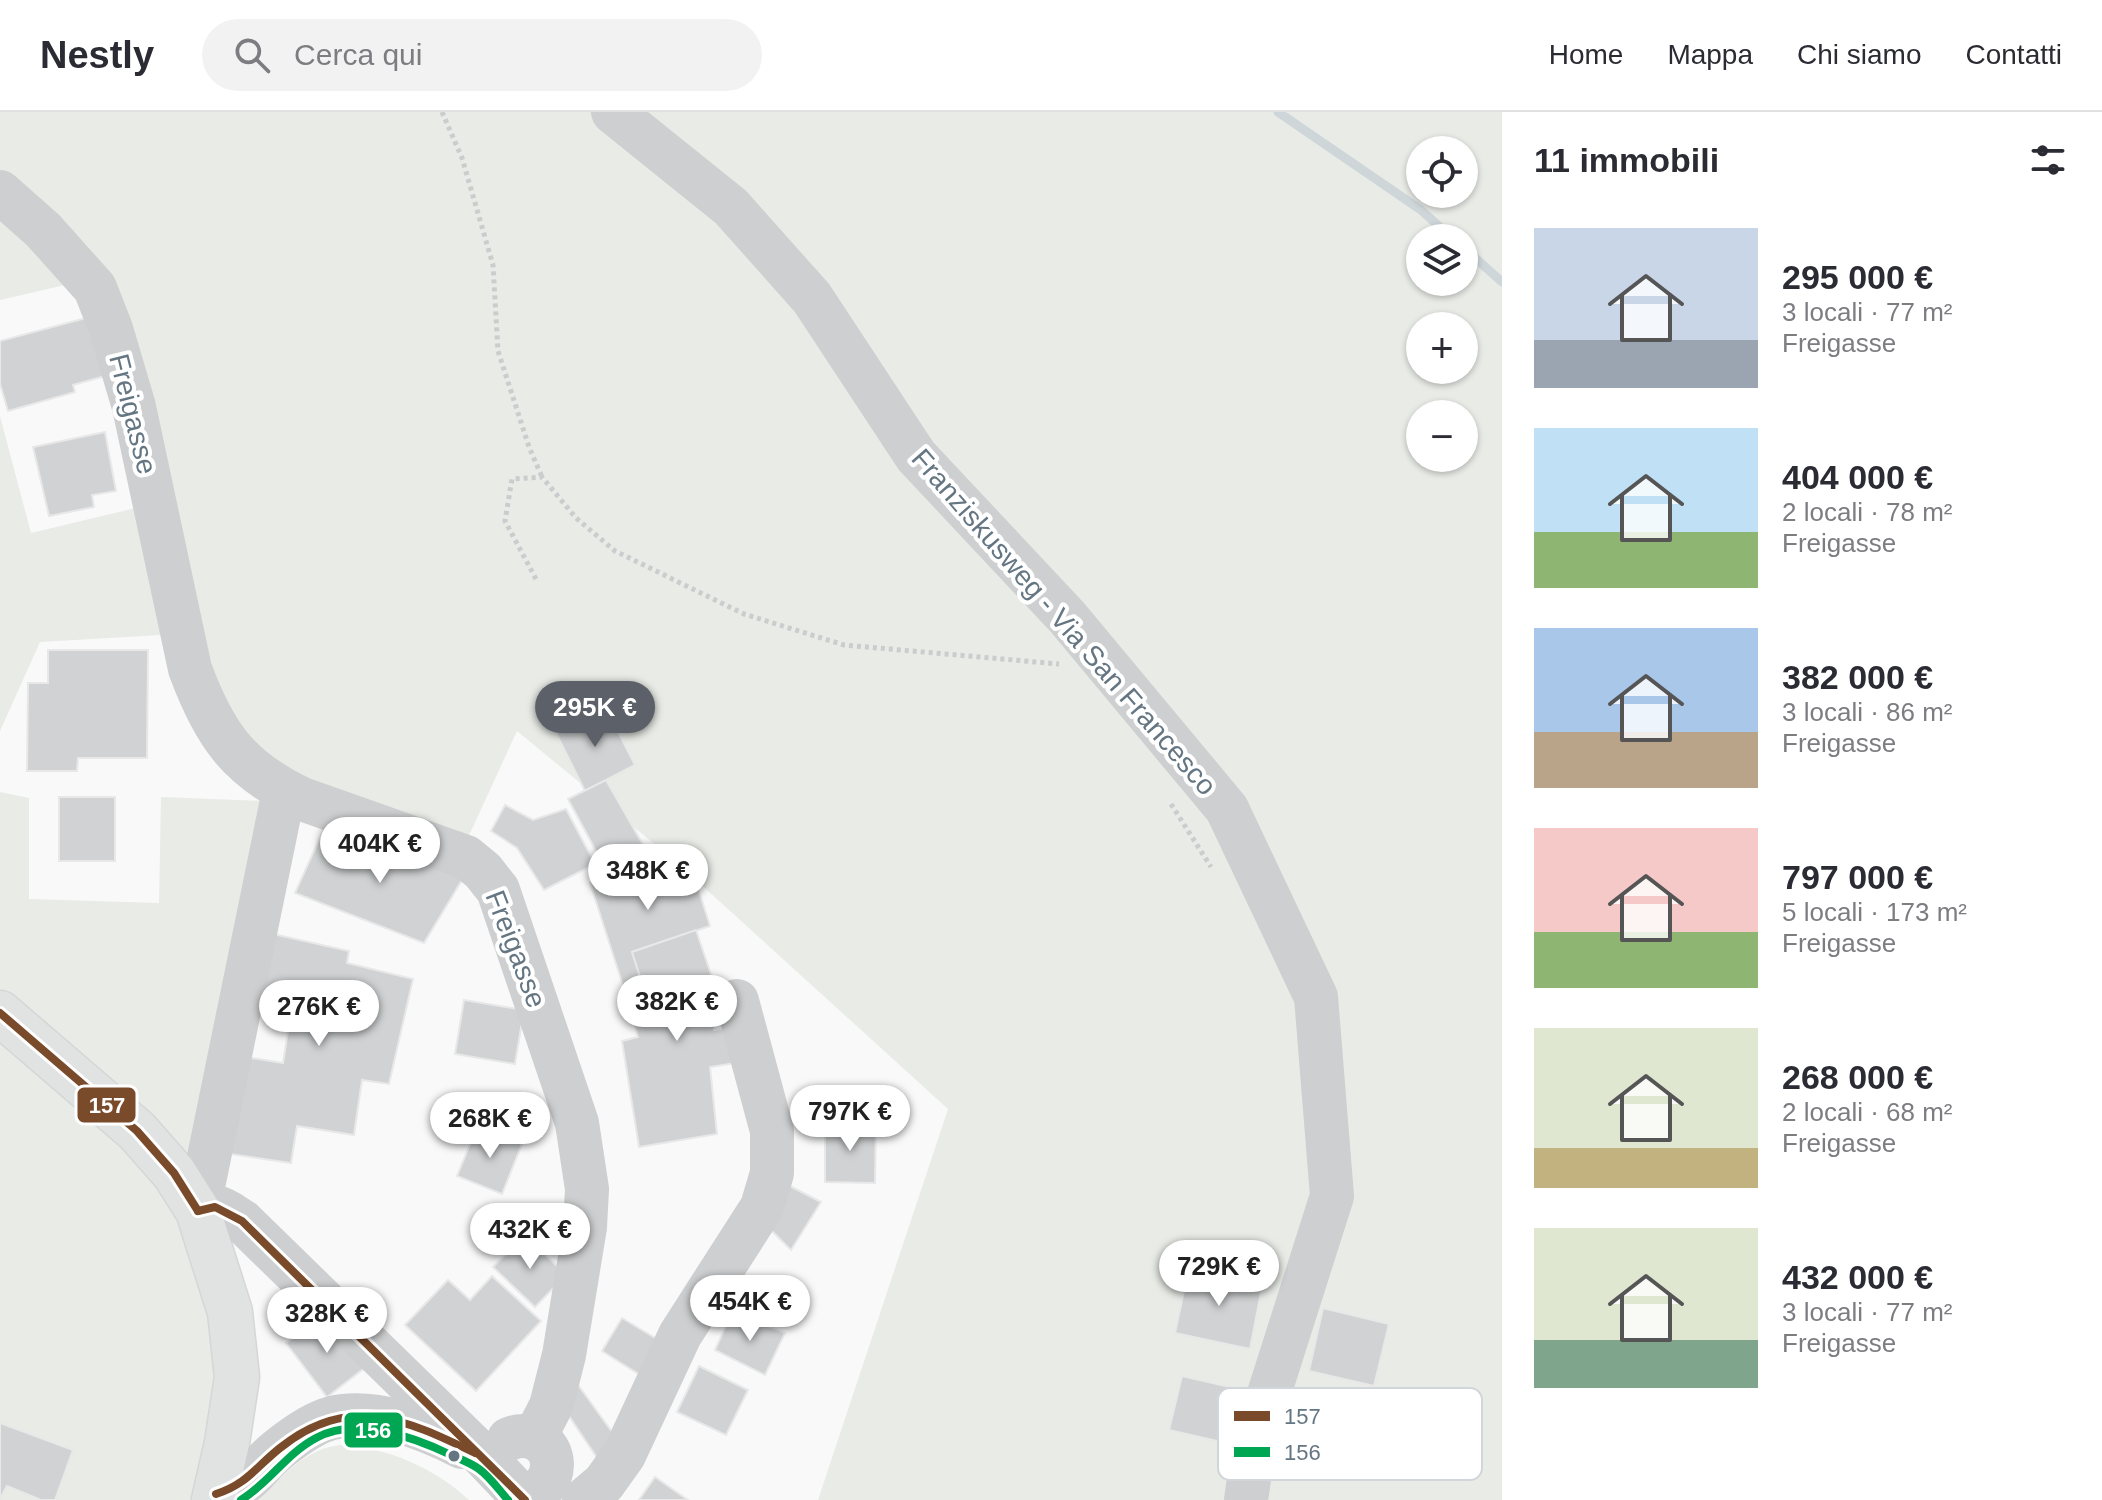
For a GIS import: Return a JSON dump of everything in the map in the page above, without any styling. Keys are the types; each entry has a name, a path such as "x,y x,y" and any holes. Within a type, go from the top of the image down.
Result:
{"main road":[{"path":"0,1013 137,1131 174,1173 198,1211 230,1312 237,1377 215,1497"}],"street":[{"name":"Franziskusweg - Via San Francesco","path":"613,112 731,207 812,298 916,456 1067,617 1227,809 1316,997 1332,1196 1271,1388"},
{"name":"Freigasse","path":"0,192 43,230 95,288 111,329 134,407 190,669 200,696 224,739 265,779 284,791 466,857 483,871 498,890 577,1123 587,1189 583,1241 564,1355 551,1406 535,1437"},
{"path":"198,1211 284,791"},
{"path":"584,1500 604,1483 620,1462 680,1335 762,1207 772,1173 772,1131 737,1001"},
{"path":"198,1211 207,1205 218,1206 242,1221 527,1500 549,1479 552,1465 544,1445 535,1437 522,1435 511,1438 485,1458"},
{"path":"215,1497 250,1480 276,1451 310,1427 332,1418 357,1417 400,1422 422,1428 485,1458"},
{"name":"Franziskusweg - Via San Francesco","path":"1246,1500 1249,1480"}],"path":[{"path":"442,112 462,158 493,265 498,351 529,447 542,477 576,518 615,551 744,614 844,645 1111,670"},
{"path":"536,579 505,521 512,479 542,477"}],"shaded area":[{"path":"0,112 1502,112 1502,1500 818,1500 948,1109 674,860 517,731 466,842 291,780 245,747 196,633 40,642 0,731 0,416 31,533 165,501 78,282 0,300"},
{"path":"0,792 29,798 29,899 159,903 161,797 264,801 183,1240 215,1324 221,1400 203,1500 0,1500"},
{"path":"340,1445 375,1450 409,1461 441,1478 469,1500 257,1500 305,1458"}],"building":[{"path":"86,318 105,376 73,385 75,392 8,411 0,384 0,341"},
{"path":"105,432 116,491 92,495 94,507 49,516 33,447"},
{"path":"48,650 148,650 147,758 78,758 77,771 27,771 28,683 48,683"},
{"path":"606,708 635,765 585,791 556,733"},
{"path":"606,780 654,864 610,877 568,799"},
{"path":"59,797 115,797 115,861 59,861"},
{"path":"505,805 533,820 566,809 595,864 544,890 517,848 491,831"},
{"path":"323,831 468,870 424,943 295,893"},
{"path":"687,853 710,926 632,952 646,995 628,1001 590,883"},
{"path":"696,930 719,998 714,1030 743,1026 748,1061 710,1067 717,1134 639,1147 622,1041 638,1037 628,1001 646,995 632,952"},
{"path":"273,934 349,951 347,963 413,979 389,1084 362,1080 354,1135 297,1126 291,1163 230,1154 246,1057 283,1063 294,993 264,989"},
{"path":"464,1000 524,1010 515,1064 455,1054"},
{"path":"825,1123 876,1123 875,1183 825,1182"},
{"path":"477,1127 522,1144 502,1194 457,1176"},
{"path":"786,1184 821,1202 791,1250 766,1225"},
{"path":"525,1235 566,1275 535,1307 493,1267"},
{"path":"1189,1267 1263,1282 1250,1349 1175,1333"},
{"path":"492,1276 541,1321 476,1391 405,1325 448,1280 470,1300"},
{"path":"1323,1308 1389,1324 1374,1386 1309,1371"},
{"path":"326,1313 367,1366 327,1397 286,1343"},
{"path":"742,1315 785,1333 765,1375 715,1350 729,1319"},
{"path":"622,1318 665,1344 645,1378 602,1351"},
{"path":"699,1366 748,1390 726,1435 677,1412"},
{"path":"1182,1376 1234,1388 1218,1388 1218,1441 1169,1430"},
{"path":"573,1378 620,1443 606,1471 567,1413"},
{"path":"0,1423 73,1450 55,1500 41,1500 7,1486 0,1499"},
{"path":"655,1477 688,1500 639,1500"}],"waterway":[{"path":"1278,112 1421,210 1436,224"},
{"path":"1478,261 1502,282"}],"transit line":[{"name":"157","path":"0,1013 137,1131 174,1173 198,1211"},
{"name":"157","path":"198,1211 215,1207 242,1221 525,1500"},
{"name":"157","path":"216,1494 244,1480 280,1448 305,1431 353,1416 400,1422 475,1453"},
{"name":"156","path":"241,1500 305,1445 332,1432 349,1429 385,1432 436,1448 479,1469 508,1500"}]}
